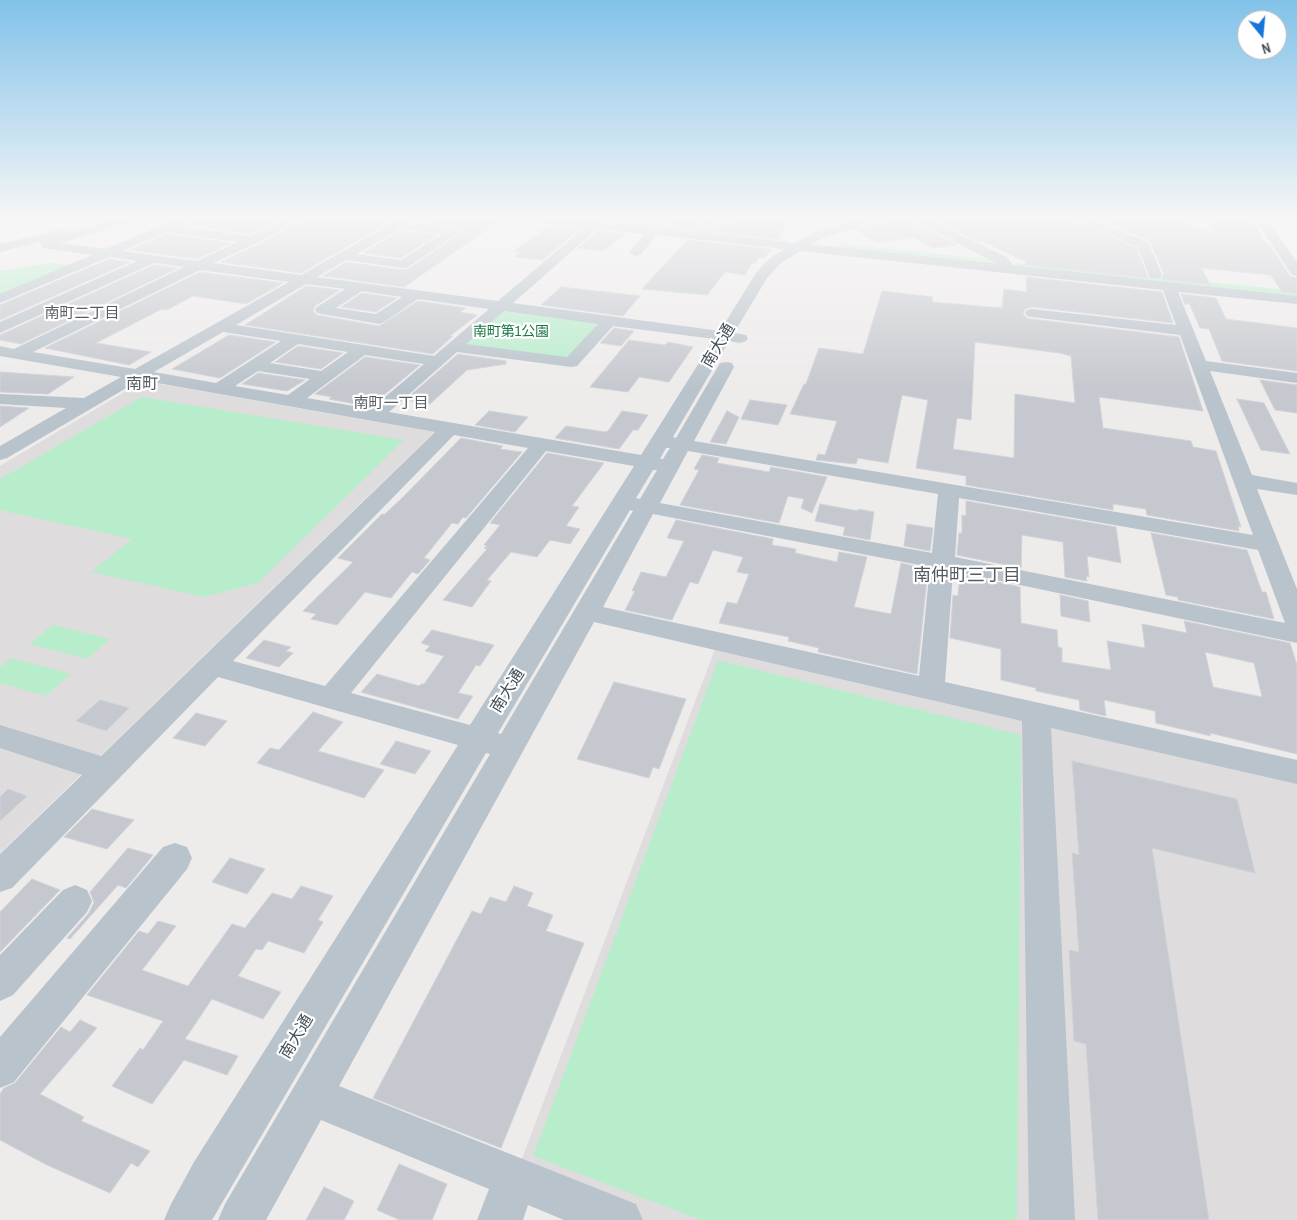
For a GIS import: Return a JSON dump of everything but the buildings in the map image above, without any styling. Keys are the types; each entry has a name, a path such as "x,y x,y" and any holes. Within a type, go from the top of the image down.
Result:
{"street":[{"path":"0,299 57,275"},
{"path":"0,328 118,275"},
{"path":"8,352 180,275"},
{"path":"266,275 734,337"},
{"path":"5,448 88,404 312,275"},
{"path":"375,415 536,275"},
{"name":"南大通","path":"187,1220 210,1178 478,739 635,504 734,337 762,275"},
{"path":"1106,275 1297,300"},
{"path":"1159,275 1200,365 1266,544 1297,621"},
{"path":"1162,281 1297,289"},
{"path":"359,287 322,310 379,319 414,295"},
{"path":"1032,313 1186,331"},
{"path":"452,347 571,362 609,321"},
{"path":"221,328 436,361"},
{"path":"220,388 295,339"},
{"path":"293,400 362,349"},
{"path":"8,352 541,444 665,454 948,490 1266,544"},
{"path":"255,365 325,377"},
{"path":"1200,365 1297,378"},
{"path":"0,398 88,404"},
{"path":"0,877 450,428"},
{"path":"332,697 541,444"},
{"path":"1242,480 1297,489"},
{"path":"931,689 948,490"},
{"path":"635,504 943,562 1297,634"},
{"name":"南大通","path":"241,1220 587,612 635,504"},
{"path":"587,612 1297,772"},
{"path":"211,665 332,697 509,748"},
{"path":"1036,712 1052,1220"},
{"path":"0,736 106,770"},
{"path":"0,1068 175,858"},
{"path":"0,982 75,901"},
{"path":"312,1096 620,1220"},
{"path":"500,1220 515,1177"}],"shaded area":[{"path":"143,381 434,432 0,853 0,466"},
{"path":"718,641 1297,772 1297,1220 620,1220 515,1177"}],"green space":[{"path":"0,275 56,275 0,299"},
{"path":"1090,275 1135,275 1297,291 1297,299"},
{"name":"南町第1公園","path":"502,311 601,324 567,360 463,346"},
{"path":"142,397 404,440 258,583 204,597 91,572 132,539 0,510 0,479"},
{"path":"53,625 110,639 87,659 29,644"},
{"path":"12,658 71,674 45,696 0,683 0,667"},
{"path":"718,660 1021,735 1017,1220 701,1220 533,1156"}],"district":[{"name":"南町二丁目","path":"82,314"},
{"name":"南町","path":"142,385"},
{"name":"南町一丁目","path":"391,404"},
{"name":"南仲町三丁目","path":"967,576"}]}
